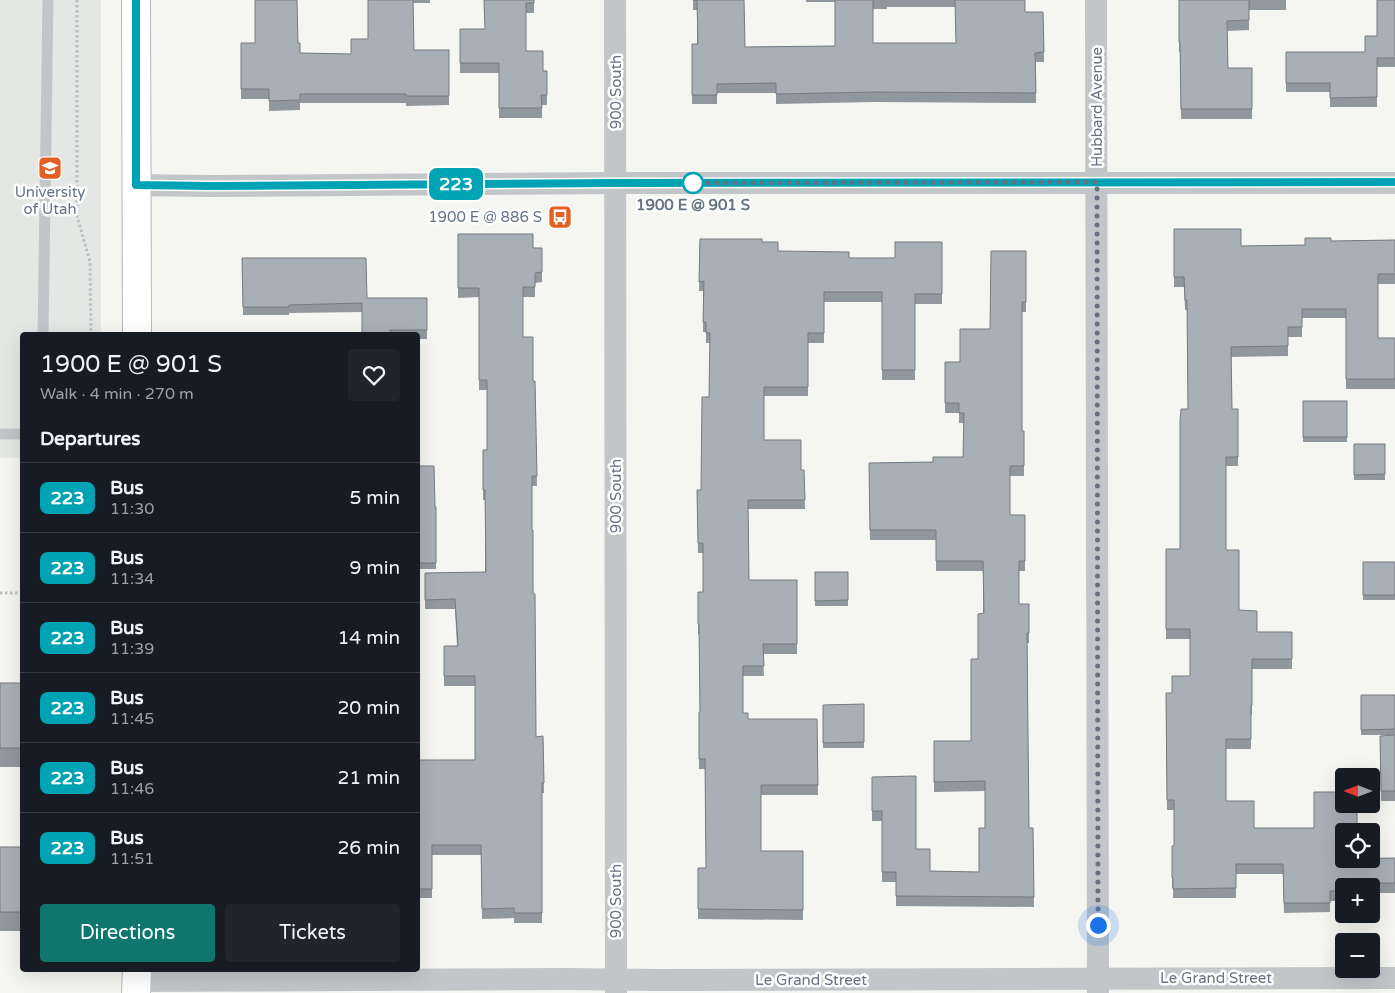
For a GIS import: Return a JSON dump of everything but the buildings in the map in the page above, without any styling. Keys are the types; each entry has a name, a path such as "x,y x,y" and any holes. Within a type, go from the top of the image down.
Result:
{"main road":[{"path":"136,0 137,332"}],"street":[{"name":"900 South","path":"615,0 616,986"},
{"name":"Hubbard Avenue","path":"1096,0 1098,986"},
{"path":"136,185 1395,182"},
{"name":"Le Grand Street","path":"137,981 616,986 1098,986 1395,978"}],"lane":[{"path":"43,332 48,0"},
{"path":"0,434 20,434"}],"path":[{"path":"77,0 76,216 90,262 91,332"},
{"path":"0,593 20,593"}],"shaded area":[{"name":"University of Utah","path":"0,0 101,0 101,332 20,332 20,458 0,458"}],"bus line":[{"name":"223","path":"136,0 136,185 1395,182"}],"place":[{"name":"University of Utah","path":"50,168"},
{"name":"1900 E @ 901 S","path":"693,183"},
{"name":"1900 E @ 886 S","path":"560,217"}],"route":[{"path":"693,183 687,183 1097,182 1098,925"}]}
